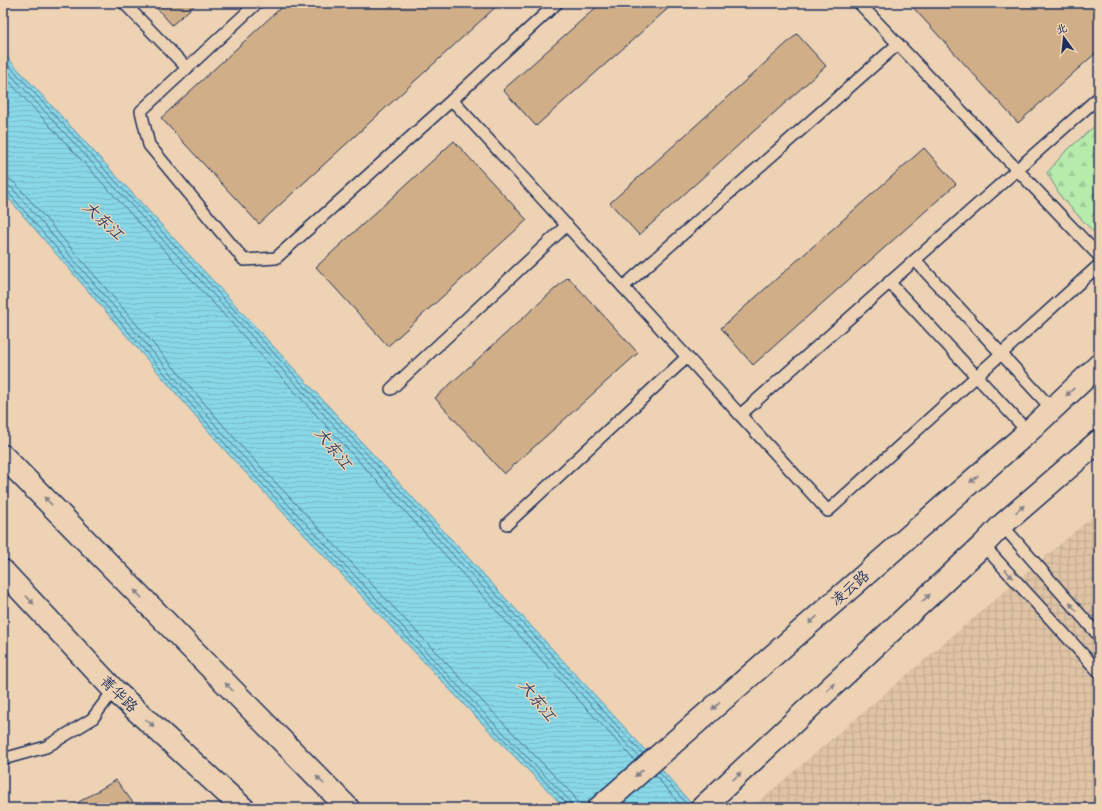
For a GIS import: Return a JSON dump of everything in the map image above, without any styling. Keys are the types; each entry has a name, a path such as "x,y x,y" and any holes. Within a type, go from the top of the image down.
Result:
{"main road":[{"name":"凌云路","path":"599,808 1028,432 1099,365"},
{"path":"705,806 983,545 1002,525 1099,442"},
{"path":"3,456 348,808"},
{"name":"菁华路","path":"3,572 114,690 243,808"}],"lane":[{"path":"124,3 187,68"},
{"path":"257,3 141,111 149,145 244,260 276,258 452,100 557,3"},
{"path":"859,3 1099,256"},
{"path":"623,287 898,44"},
{"path":"740,415 1099,96"},
{"path":"452,100 828,511 1099,265"},
{"path":"392,389 567,225"},
{"path":"915,260 1052,409"},
{"path":"889,282 1028,432"},
{"path":"507,524 687,357"},
{"path":"1002,525 1099,636"},
{"path":"983,545 1099,672"},
{"path":"3,759 46,747 92,719 114,690"}],"shaded area":[{"path":"1099,511 1099,808 751,808"}],"green space":[{"path":"1099,122 1099,238 1062,198 1047,173 1064,153"}],"water":[{"name":"大东江","path":"3,53 637,741 695,808 565,808 472,713 230,456 3,192"}],"building":[{"path":"152,3 197,3 172,25"},
{"path":"286,3 500,3 259,224 161,118"},
{"path":"601,3 674,3 536,126 503,90"},
{"path":"909,3 1099,3 1099,50 1018,123"},
{"path":"797,34 826,66 639,235 610,203"},
{"path":"454,141 527,220 388,346 316,267"},
{"path":"924,148 956,184 753,365 721,328"},
{"path":"568,277 638,353 504,474 435,398"},
{"path":"116,780 137,808 65,808 72,806"}]}
